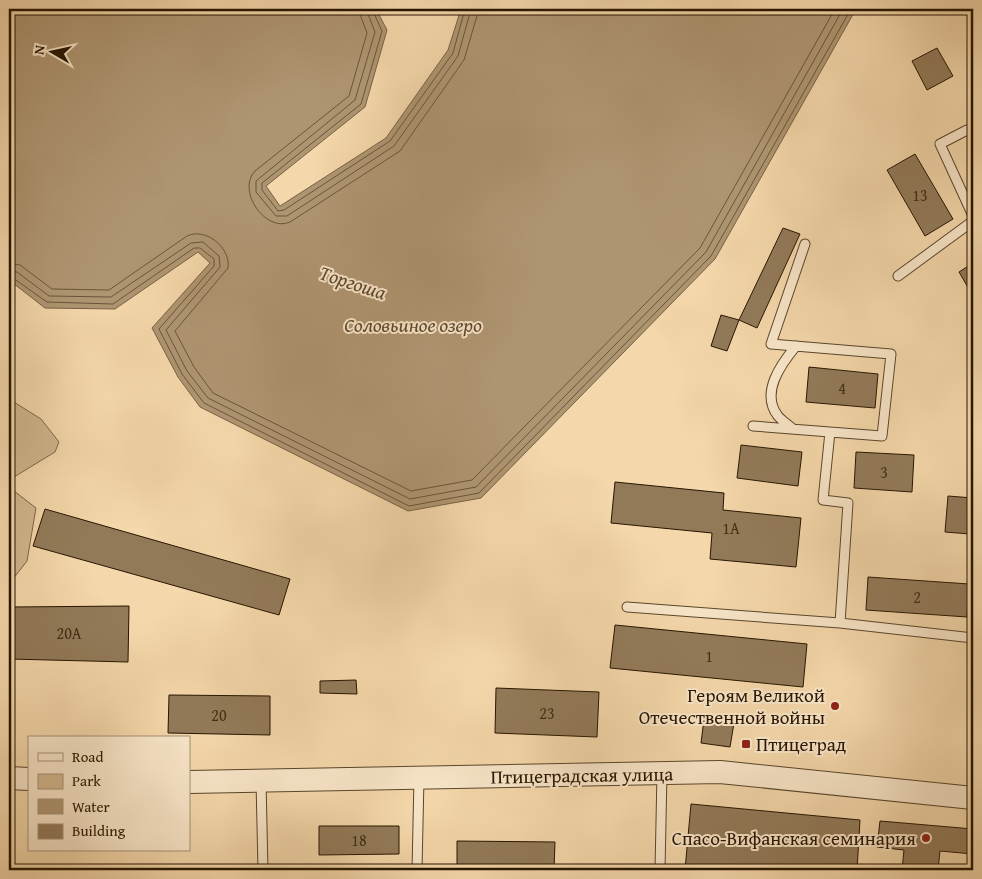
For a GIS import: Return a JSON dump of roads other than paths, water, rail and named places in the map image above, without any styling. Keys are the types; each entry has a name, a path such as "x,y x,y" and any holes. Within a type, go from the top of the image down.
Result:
{"street":[{"name":"Птицеградская улица","path":"190,782 720,772 973,798"},
{"path":"9,778 28,779"}],"lane":[{"path":"973,131 967,130 940,144 973,216"},
{"path":"898,276 973,221"},
{"path":"753,426 882,436 892,354 771,344 805,244"},
{"path":"793,429 778,416 771,394 775,377 784,360 796,346"},
{"path":"830,432 823,500 848,503 840,624"},
{"path":"627,607 840,624 973,638"},
{"path":"660,870 662,773"},
{"path":"418,870 419,778"},
{"path":"261,781 263,870"}],"water":[{"name":"Соловьиное озеро","path":"9,9 376,9 387,30 365,107 266,186 280,206 386,138 448,50 461,9 856,9 715,259 481,498 408,511 200,407 178,377 152,328 210,263 198,252 115,309 45,308 9,280"}],"place":[{"name":"Героям Великой Отечественной войны","path":"835,706"},
{"name":"Птицеград","path":"746,744"},
{"name":"Спасо-Вифанская семинария","path":"926,838"}],"water label":[{"name":"Торгоша","path":"353,282"}]}
